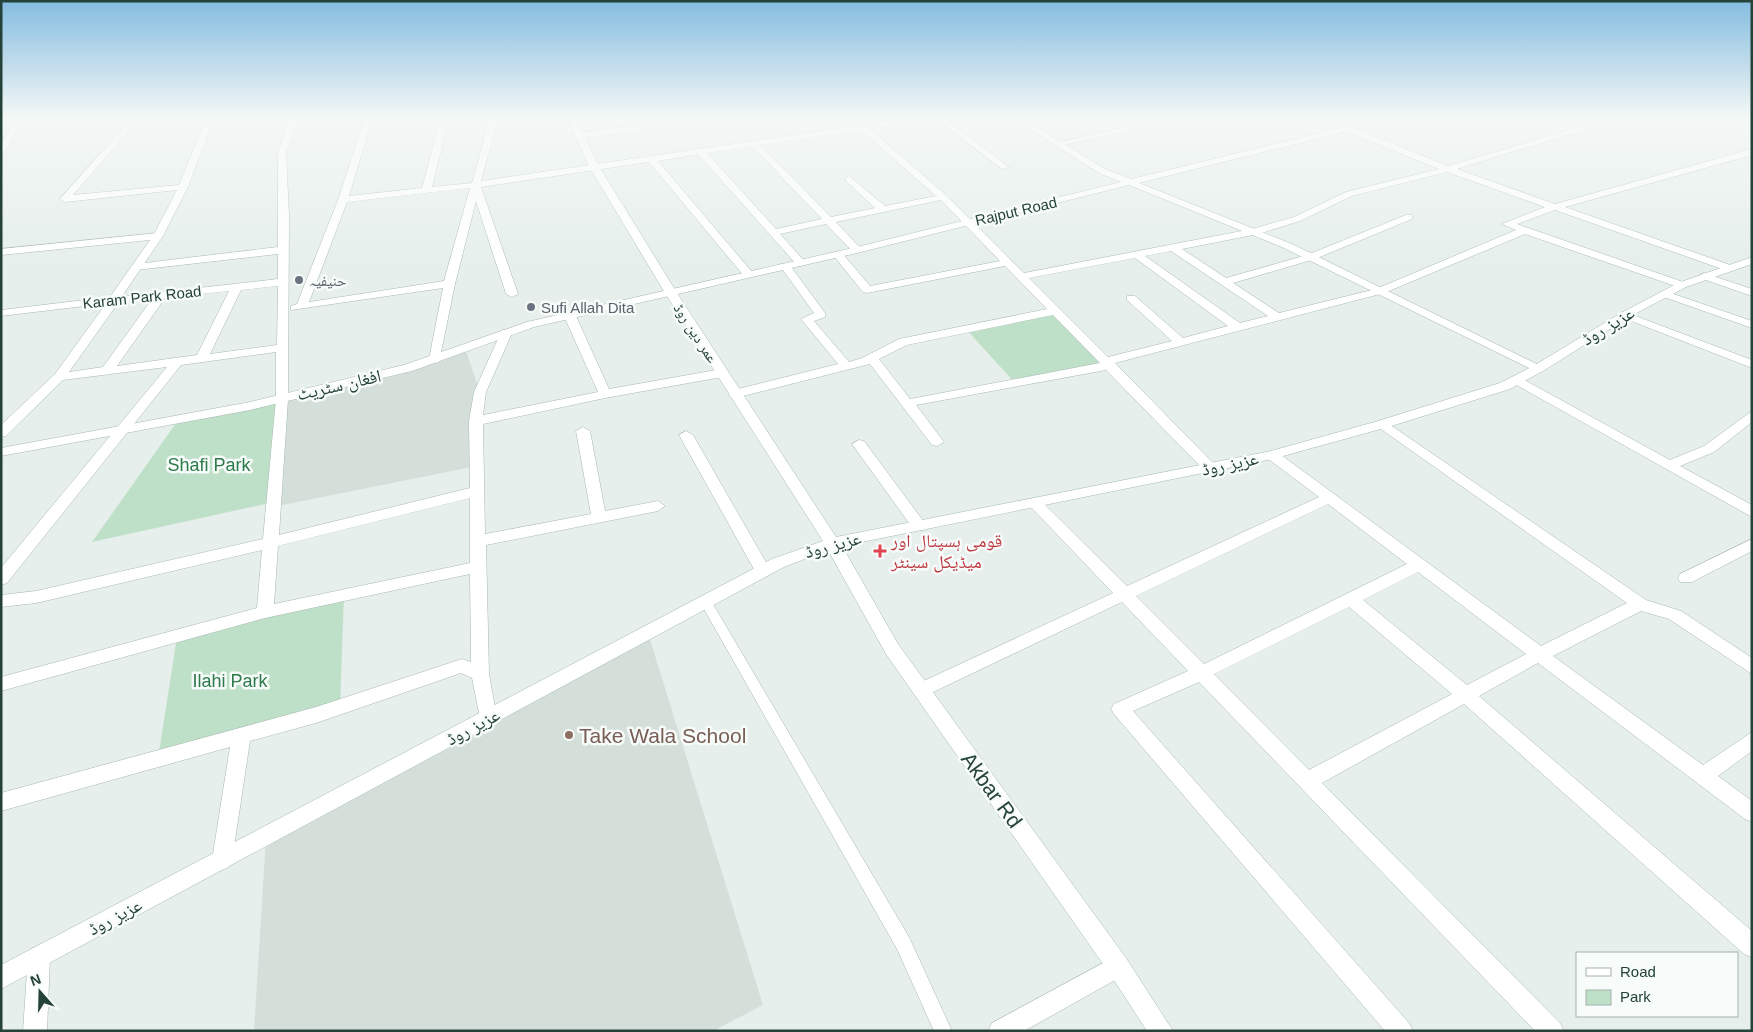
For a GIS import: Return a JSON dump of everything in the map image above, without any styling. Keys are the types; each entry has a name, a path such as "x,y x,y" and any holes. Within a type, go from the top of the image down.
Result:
{"street":[{"path":"94,166 65,199 183,188"},
{"path":"1,433 59,377 114,300 158,236 183,188 191,166"},
{"path":"265,612 282,398 282,166"},
{"path":"302,307 344,200 354,166"},
{"path":"426,191 432,166"},
{"path":"435,358 449,284 481,166"},
{"path":"344,200 476,185 604,166"},
{"path":"658,166 748,274"},
{"path":"714,166 801,263"},
{"path":"775,166 857,250"},
{"path":"908,166 943,197 1009,262 1210,468"},
{"path":"1095,166 1311,257 1539,368"},
{"name":"Rajput Road","path":"671,293 857,250 1200,166"},
{"path":"1440,166 1729,268"},
{"path":"1023,276 1254,232 1297,219 1349,194 1456,166"},
{"path":"1682,284 1508,224 1554,206 1700,166"},
{"name":"عمر دین روڈ","path":"594,168 735,394 832,543"},
{"path":"849,179 882,209"},
{"path":"476,185 512,294"},
{"path":"774,232 943,197"},
{"path":"1224,282 1311,257 1409,217"},
{"path":"908,403 1108,363 1237,327 1380,291 1526,230"},
{"path":"1,252 158,236"},
{"path":"1172,247 1277,317"},
{"path":"136,267 283,250"},
{"path":"838,254 867,290 1009,262"},
{"path":"1136,254 1237,327"},
{"name":"عزیز روڈ","path":"1,978 762,572 803,552 832,543 1272,455 1383,424 1505,386 1539,368 1625,315 1682,284 1750,262"},
{"path":"785,266 821,315 807,319 846,366"},
{"path":"1704,276 1752,293"},
{"name":"Karam Park Road","path":"1,313 283,282"},
{"path":"283,310 449,284"},
{"path":"202,358 237,287"},
{"name":"افغان سٹریٹ","path":"1,452 282,398 408,368 531,324 671,293"},
{"path":"1665,294 1752,325"},
{"path":"108,370 161,295"},
{"path":"1131,298 1181,342"},
{"path":"735,394 872,358 903,342 1057,310"},
{"path":"1625,315 1752,364"},
{"path":"570,316 606,394"},
{"path":"488,718 480,674 476,421 480,392 506,333"},
{"path":"59,377 282,348"},
{"path":"872,358 937,442"},
{"path":"1,579 177,362"},
{"path":"476,421 606,394 722,373"},
{"path":"1517,380 1752,512"},
{"path":"1669,465 1709,449 1752,415"},
{"path":"1383,424 1640,604 1675,616 1752,668"},
{"path":"583,431 599,517"},
{"path":"686,436 762,572"},
{"path":"859,444 919,526"},
{"path":"1272,455 1752,813"},
{"path":"1,601 36,597 146,573 477,491"},
{"path":"921,690 1125,596 1329,498"},
{"path":"1036,503 1552,1031"},
{"path":"478,541 658,506"},
{"name":"Akbar Rd","path":"832,543 892,650 1118,966 1161,1031"},
{"path":"1686,578 1752,544"},
{"path":"1401,1031 1120,709 1201,673 1419,565"},
{"path":"1,684 265,612 478,567"},
{"path":"1351,599 1466,695 1752,946"},
{"path":"1307,781 1539,655 1640,604"},
{"path":"1,802 316,715 462,666 480,674"},
{"path":"222,860 241,736"},
{"path":"1703,776 1752,740"},
{"path":"35,1031 40,957"},
{"path":"1000,1031 1118,966"}],"lane":[{"path":"706,602 903,943 943,1031"}],"shaded area":[{"path":"465,348 480,392 477,466 273,507 282,399 408,368"},
{"name":"Take Wala School","path":"648,633 763,1005 713,1031 254,1031 266,837"}],"green space":[{"path":"1057,311 1110,365 1015,383 966,329"},
{"name":"Shafi Park","path":"282,399 274,502 92,542 179,419"},
{"name":"Ilahi Park","path":"344,595 340,707 158,759 177,637"}],"place":[{"name":"حنیفیہ","path":"299,280"},
{"name":"Sufi Allah Dita","path":"531,307"},
{"name":"قومی ہسپتال اور میڈیکل سینٹر","path":"880,551"},
{"name":"Take Wala School","path":"569,735"}]}
